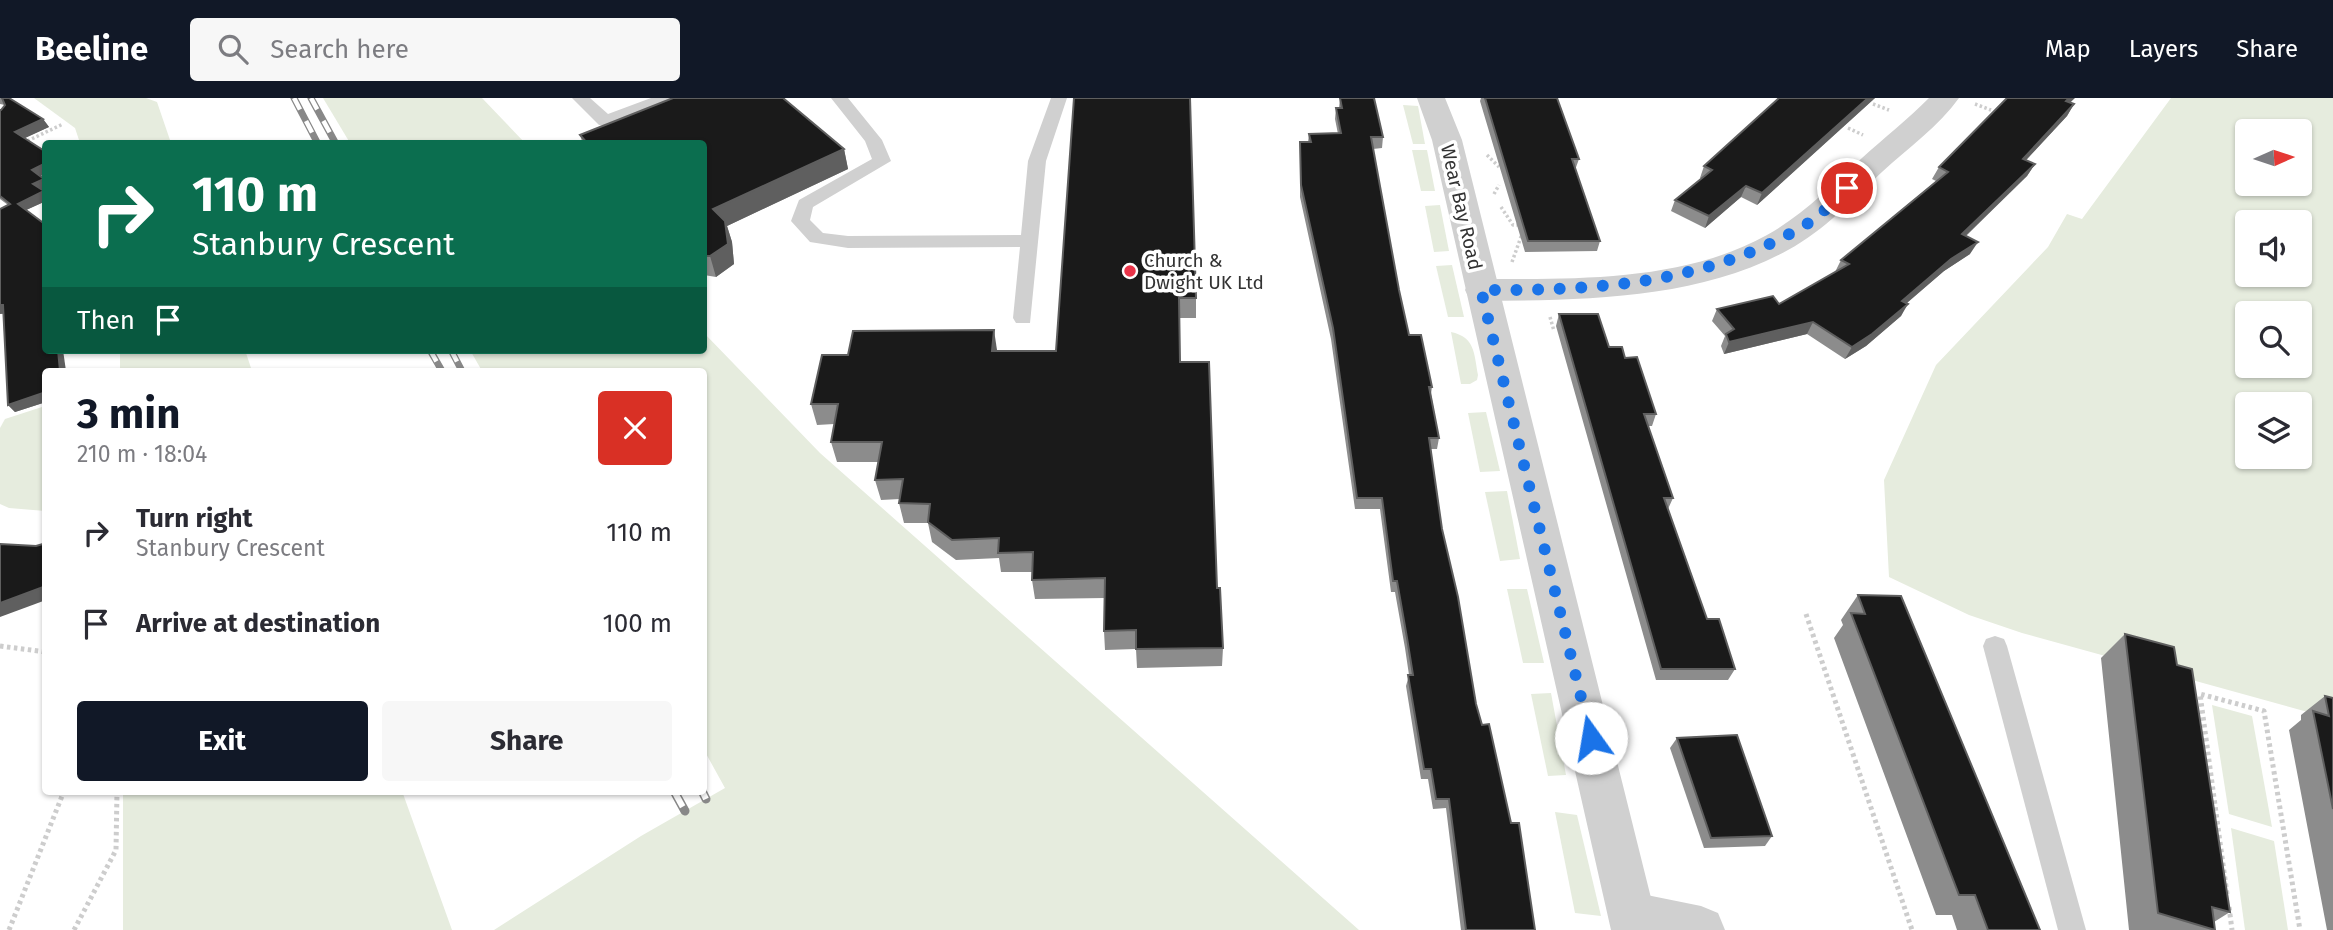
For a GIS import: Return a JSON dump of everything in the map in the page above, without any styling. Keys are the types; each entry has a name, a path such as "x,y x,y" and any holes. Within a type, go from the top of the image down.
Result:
{"street":[{"name":"Wear Bay Road","path":"1431,98 1495,281 1633,922"},
{"path":"1495,281 1575,288 1641,282 1695,273 1763,248 1810,223 1956,99"},
{"path":"1633,922 1701,930"}],"lane":[{"path":"580,98 605,121 666,98"},
{"path":"839,98 873,139 882,161 805,204 800,221 817,239 848,242 1029,241"},
{"path":"1023,318 1037,161 1059,98"},
{"path":"1995,646 2072,930"}],"path":[{"path":"1956,99 1992,110"},
{"path":"13,148 63,124"},
{"path":"1499,204 1513,225 1526,225"},
{"path":"1495,281 1522,233"},
{"path":"1805,614 1912,930"},
{"path":"0,646 42,651"},
{"path":"2232,930 2200,694 2264,711 2300,930"},
{"path":"9,930 62,795"},
{"path":"74,930 116,850 117,795"}],"shaded area":[{"path":"34,98 146,98 157,102 170,140 79,140 75,128"},
{"path":"323,98 482,98 522,140 348,140"},
{"path":"2171,98 2333,98 2333,719 2022,633 1969,615 1889,577 1884,480 1936,365 2048,247 2067,214 2082,219"},
{"path":"1403,105 1418,106 1425,144 1413,144"},
{"path":"1412,150 1427,150 1435,191 1421,191"},
{"path":"1440,205 1449,251 1434,252 1425,206"},
{"path":"1452,265 1464,317 1448,317 1436,266"},
{"path":"1451,332 1465,338 1472,347 1478,375 1477,380 1470,384 1461,384"},
{"path":"707,336 820,453 1359,930 494,930 641,836 725,788 707,755 707,368 480,368 472,354 707,354"},
{"path":"120,354 246,354 251,368 120,368"},
{"path":"42,407 42,511 9,508 0,504 0,428 5,419"},
{"path":"1486,412 1500,471 1480,472 1468,413"},
{"path":"1507,491 1520,559 1500,561 1485,492"},
{"path":"1507,589 1527,589 1544,663 1523,663"},
{"path":"1551,693 1566,775 1548,776 1531,694"},
{"path":"2212,705 2252,716 2272,827 2229,814"},
{"path":"123,795 403,795 452,930 123,930"},
{"path":"1555,812 1577,815 1601,916 1575,913"},
{"path":"2231,828 2274,841 2288,930 2245,930"}],"building":[{"path":"2,98 9,98 43,119 15,132 42,149 42,165 32,170 42,178 33,184 42,192 18,204 42,222 42,354 58,354 60,368 42,368 42,393 8,405 3,305 0,305 0,209 10,204 0,196 0,110 5,105"},
{"path":"673,98 783,98 844,149 713,209 725,221 728,244 707,256 707,140 584,140 580,135"},
{"path":"1074,98 1190,98 1196,298 1179,298 1180,362 1209,362 1217,588 1220,588 1223,648 1136,649 1136,630 1104,631 1105,578 1032,580 1033,552 998,553 999,538 952,540 928,522 930,504 899,503 903,479 875,480 882,442 831,442 838,404 811,404 822,355 848,355 853,331 994,330 992,351 1056,351"},
{"path":"1340,98 1374,98 1383,137 1371,137 1399,290 1409,335 1421,335 1432,387 1429,387 1439,438 1429,438 1442,529 1458,597 1476,704 1482,725 1489,724 1511,823 1519,823 1535,930 1466,930 1449,799 1436,799 1431,769 1424,769 1408,675 1413,675 1397,581 1393,581 1382,498 1357,498 1333,328 1301,185 1300,142 1311,142 1309,134 1341,133 1336,108 1342,108"},
{"path":"1485,98 1557,98 1579,159 1572,159 1600,241 1528,241"},
{"path":"1779,98 1868,98 1762,193 1746,186 1709,216 1675,200 1712,170 1704,166"},
{"path":"2007,98 2069,98 2066,101 2074,104 2023,159 2035,164 1962,234 1978,242 1951,259 1902,301 1908,304 1852,347 1813,322 1729,342 1726,334 1734,329 1717,309 1773,296 1779,304 1849,264 1841,260 1948,172 1939,167"},
{"path":"1559,314 1598,314 1609,347 1622,347 1625,358 1637,357 1656,414 1644,414 1673,498 1664,498 1707,619 1719,619 1735,669 1661,669"},
{"path":"0,544 42,544 42,587 0,603"},
{"path":"1858,595 1901,596 2040,930 1988,930 1975,895 1959,895 1851,613 1865,614"},
{"path":"2125,634 2174,647 2177,665 2192,669 2230,912 2212,907 2215,930 2158,913"},
{"path":"2325,696 2333,698 2333,809 2313,711 2329,716"},
{"path":"1737,735 1772,836 1711,838 1677,738"}],"railway":[{"path":"294,98 316,140"},
{"path":"311,98 334,140"},
{"path":"432,354 440,368"},
{"path":"453,354 460,368"},
{"path":"676,795 685,811"},
{"path":"704,795 706,799"}],"place":[{"name":"Church & Dwight UK Ltd","path":"1130,271"}],"route":[{"path":"1591,738 1481,290 1575,288 1641,282 1695,273 1763,248 1810,223 1847,188"}]}
